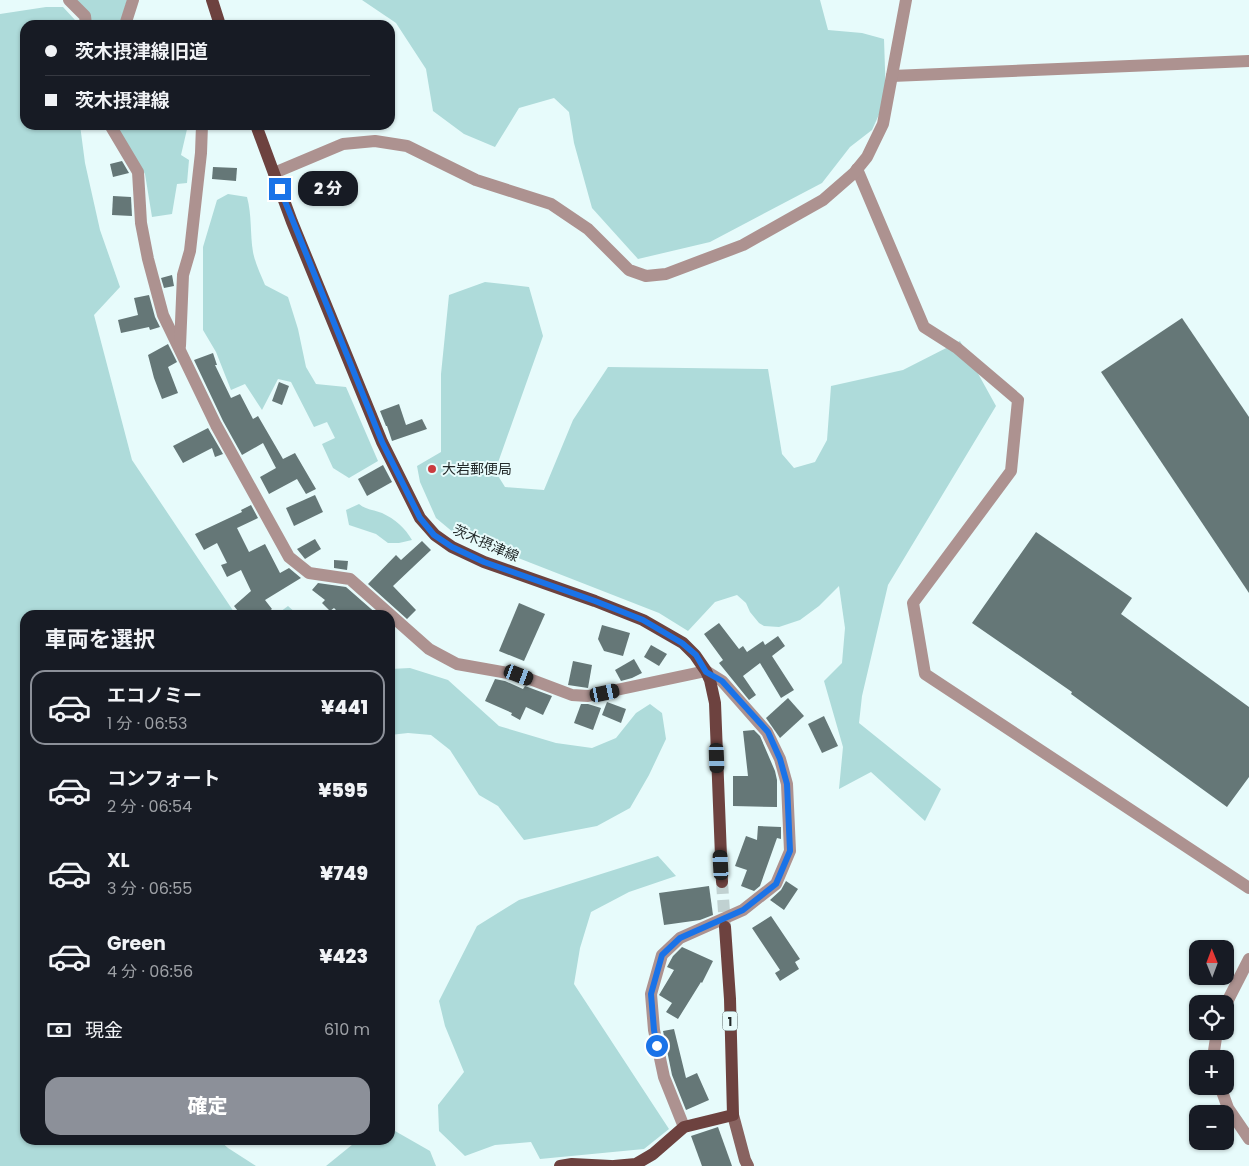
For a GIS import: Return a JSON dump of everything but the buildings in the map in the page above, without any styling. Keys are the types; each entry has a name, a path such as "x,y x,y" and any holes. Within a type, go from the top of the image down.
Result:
{"main road":[{"path":"212,0 218,20"},
{"name":"茨木摂津線","path":"258,130 296,231 382,442 420,518 434,535 452,547 484,562 643,620 682,643 696,655 710,680 715,704 722,882"},
{"name":"1","path":"725,927 730,999 733,1115"},
{"path":"560,1166 572,1164 613,1166 636,1164 653,1154 684,1127 733,1115 748,1166"}],"street":[{"path":"69,0 85,16 85,20"},
{"path":"127,20 133,0"},
{"path":"274,173 343,144 375,141 408,146 476,180 551,204 588,229 629,270 646,276 666,274 743,245 824,200 857,169 867,157 883,124 906,0"},
{"path":"892,76 1249,61"},
{"path":"113,130 138,172 141,223 148,259 163,315 216,425 289,557 309,573 350,579 385,610"},
{"path":"180,349 183,275 190,251 202,130"},
{"path":"857,169 924,327 957,348 1018,400 1011,471 913,604 925,674 1249,888"},
{"path":"395,619 429,649 457,664 519,675 572,695 588,696 706,672 722,681 768,732 780,759 787,784 790,851 776,884 743,910 680,938 662,955 651,994 654,1030 664,1077 684,1127"},
{"path":"1231,995 1249,959"},
{"path":"1223,1095 1228,1108 1249,1139"}],"shaded area":[{"path":"77,0 127,0 121,20 88,20"},
{"path":"362,0 820,0 828,30 862,33 884,39 886,99 872,130 850,147 822,183 710,242 638,259 592,208 574,143 569,112 554,98 519,108 495,147 464,134 433,111 426,69 395,20 392,20"},
{"path":"46,7 63,7 75,20 20,20 20,130 81,130 85,163 100,230 120,287 94,315 132,460 233,610 20,610 20,1145 225,1145 256,1166 0,1166 0,14"},
{"path":"118,130 187,130 181,155 189,160 187,183 177,184 172,214 152,217 145,174"},
{"path":"228,194 247,197 253,252 257,265 265,285 288,297 298,329 306,367 316,384 346,387 378,461 349,478 333,468 322,444 335,438 327,422 314,427 291,382 278,379 262,410 245,384 231,390 216,352 203,330 203,247 217,200"},
{"path":"485,282 529,287 543,336 495,471 505,487 544,490 573,420 608,367 768,369 782,454 794,468 815,462 827,440 831,386 903,370 960,341 996,406 888,585 862,696 859,723 941,789 925,821 871,772 839,789 843,747 824,681 842,663 845,628 839,586 819,606 800,620 779,627 764,626 759,623 750,612 746,603 737,595 715,602 688,631 659,613 454,533 436,518 420,482 417,466 441,452 441,374 449,295"},
{"path":"359,504 391,518 403,528 412,540 388,543 376,534 349,525 346,510"},
{"path":"288,606 292,610 283,610"},
{"path":"410,668 448,680 499,726 556,743 592,748 616,738 636,713 650,704 662,713 666,739 649,775 630,808 597,826 524,840 498,806 479,795 450,750 431,735 408,733 395,734 395,669"},
{"path":"658,856 676,876 629,892 591,912 580,948 574,984 669,1129 644,1149 540,1159 531,1142 495,1145 465,1156 439,1131 438,1105 464,1072 445,1026 439,1001 477,926 519,900"},
{"path":"395,1131 430,1151 436,1166 326,1166 352,1145 395,1145"}],"tunnel":[{"path":"722,882 725,927"}],"place":[{"name":"大岩郵便局","path":"432,469"}],"route":[{"path":"280,189 382,442 420,518 434,535 452,547 484,562 643,620 682,643 696,655 706,672 722,681 768,732 780,759 787,784 790,851 776,884 743,910 680,938 662,955 651,994 657,1046"}]}
